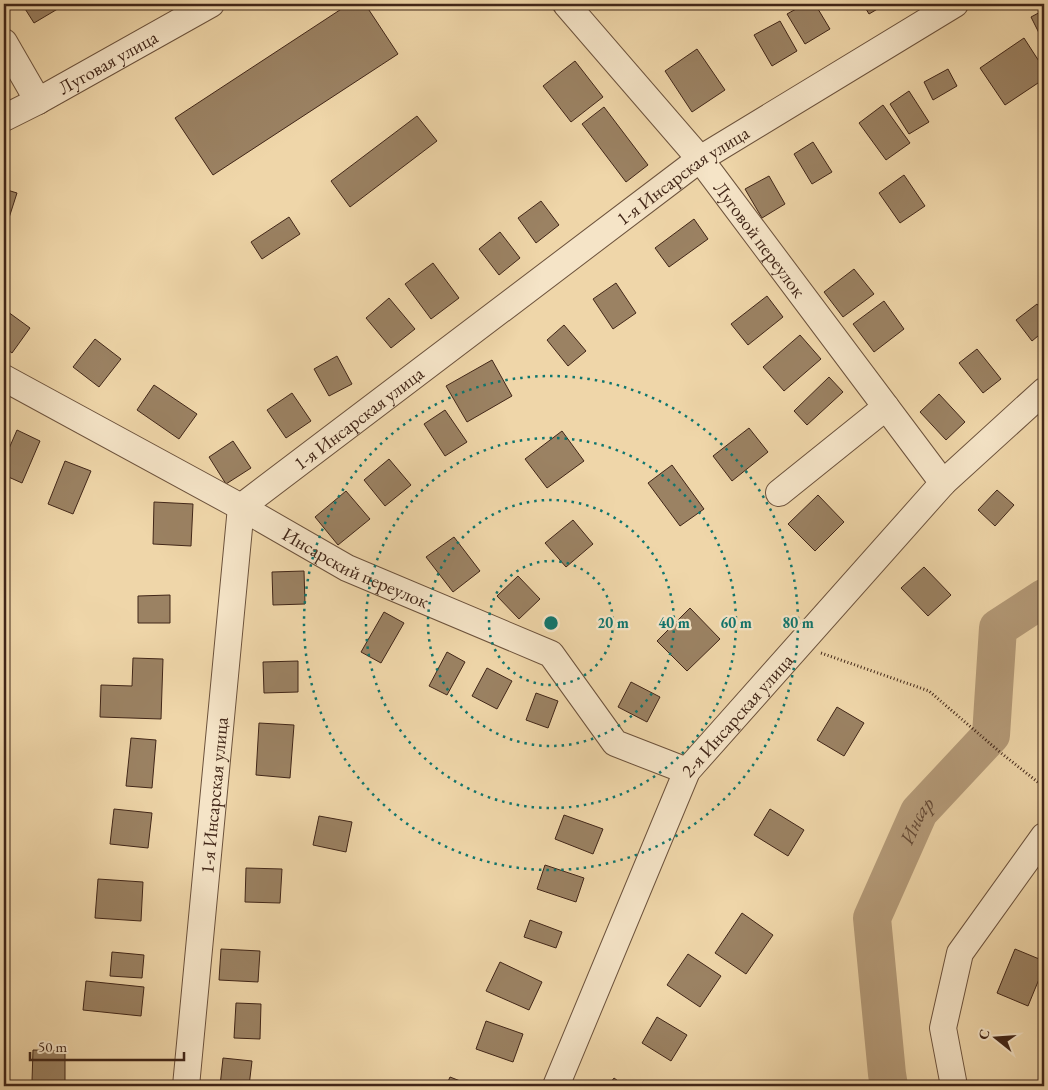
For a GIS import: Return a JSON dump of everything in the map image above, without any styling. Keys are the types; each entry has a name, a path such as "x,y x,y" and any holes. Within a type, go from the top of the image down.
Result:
{"street":[{"name":"Луговая улица","path":"4,118 211,4"},
{"name":"Луговой переулок","path":"566,4 700,159 943,483"},
{"name":"1-я Инсарская улица","path":"186,1086 241,507 700,159 955,4"},
{"path":"4,42 38,100"},
{"name":"Инсарский переулок","path":"4,378 241,507 347,568 551,654 616,743 687,771"},
{"name":"2-я Инсарская улица","path":"556,1086 687,771 943,483 1044,391"},
{"path":"779,493 886,407"},
{"path":"954,1086 943,1028 960,953 1044,836"}],"path":[{"path":"800,645 929,691 1044,787"}],"building":[{"path":"22,4 66,4 34,23"},
{"path":"349,4 365,4 398,54 213,175 175,118"},
{"path":"805,4 815,4 830,29 805,44 787,14"},
{"path":"863,4 886,4 869,14"},
{"path":"1044,10 1044,33 1040,35 1031,17"},
{"path":"780,21 797,51 772,66 754,35"},
{"path":"1024,38 1044,69 1044,79 1005,105 980,68"},
{"path":"697,49 725,90 692,112 665,71"},
{"path":"575,61 603,97 571,122 543,86"},
{"path":"948,69 957,86 933,100 924,82"},
{"path":"909,91 929,122 909,134 890,104"},
{"path":"883,105 910,143 886,160 859,123"},
{"path":"604,107 648,165 626,182 582,124"},
{"path":"417,116 437,141 350,207 331,181"},
{"path":"813,142 832,172 812,184 794,154"},
{"path":"904,175 925,206 900,223 879,193"},
{"path":"769,176 785,204 762,218 745,189"},
{"path":"4,189 17,193 7,224 4,223"},
{"path":"541,201 559,225 536,243 518,218"},
{"path":"289,217 300,234 262,259 251,242"},
{"path":"694,219 708,239 669,267 655,248"},
{"path":"500,232 520,258 499,275 479,249"},
{"path":"433,263 459,298 431,319 405,284"},
{"path":"854,269 874,294 843,317 824,292"},
{"path":"616,283 636,313 613,329 593,299"},
{"path":"767,296 783,317 748,345 731,324"},
{"path":"389,298 415,329 391,348 366,318"},
{"path":"884,301 904,329 874,352 853,324"},
{"path":"1037,304 1044,313 1044,331 1032,341 1016,320"},
{"path":"4,309 30,328 12,353 4,347"},
{"path":"564,325 586,351 568,366 547,340"},
{"path":"800,335 821,359 784,391 763,367"},
{"path":"95,339 121,359 99,387 73,367"},
{"path":"977,349 1001,379 983,393 959,363"},
{"path":"337,356 352,384 329,396 314,369"},
{"path":"492,360 512,396 467,422 446,386"},
{"path":"829,377 843,392 807,425 794,411"},
{"path":"154,385 197,414 179,439 137,410"},
{"path":"292,393 311,421 286,438 267,410"},
{"path":"939,394 965,422 946,440 920,412"},
{"path":"445,410 467,442 445,456 424,424"},
{"path":"749,428 768,452 732,481 713,456"},
{"path":"17,430 40,441 22,483 4,475 4,460"},
{"path":"562,431 584,461 547,488 525,459"},
{"path":"233,441 251,468 226,484 209,457"},
{"path":"389,459 411,485 385,506 364,480"},
{"path":"65,461 91,471 73,514 48,504"},
{"path":"672,465 704,509 680,526 648,483"},
{"path":"997,490 1014,505 995,526 978,510"},
{"path":"346,491 370,519 338,545 315,517"},
{"path":"818,495 844,522 815,551 788,524"},
{"path":"154,502 193,504 191,546 153,544"},
{"path":"573,520 593,544 566,567 545,543"},
{"path":"454,537 480,571 453,592 426,557"},
{"path":"924,567 951,595 928,616 901,588"},
{"path":"304,571 305,604 273,605 272,572"},
{"path":"518,576 540,599 519,619 497,596"},
{"path":"170,595 170,623 138,623 138,596"},
{"path":"690,608 720,639 687,671 657,641"},
{"path":"384,612 404,623 381,663 361,652"},
{"path":"447,652 465,662 447,695 429,686"},
{"path":"133,658 163,659 161,719 100,717 101,685 132,686"},
{"path":"298,661 298,692 264,693 263,662"},
{"path":"487,668 512,681 497,709 472,696"},
{"path":"631,682 660,697 647,722 618,707"},
{"path":"536,693 558,701 548,728 526,720"},
{"path":"837,707 864,723 844,756 817,740"},
{"path":"259,723 294,725 290,778 256,775"},
{"path":"131,738 156,740 152,788 126,786"},
{"path":"114,809 152,813 148,848 110,844"},
{"path":"770,809 804,830 788,856 754,835"},
{"path":"564,815 603,829 593,854 555,839"},
{"path":"319,816 352,822 346,852 313,845"},
{"path":"545,865 584,878 576,902 537,889"},
{"path":"246,868 282,869 280,903 245,902"},
{"path":"98,879 143,882 141,921 95,918"},
{"path":"742,913 773,935 746,974 715,953"},
{"path":"530,920 562,932 556,948 524,937"},
{"path":"221,949 260,951 258,982 219,980"},
{"path":"1015,949 1044,961 1044,967 1028,1006 997,993"},
{"path":"112,952 144,955 142,978 110,976"},
{"path":"688,954 721,976 700,1007 667,985"},
{"path":"500,962 542,982 529,1010 486,991"},
{"path":"86,981 144,987 141,1016 83,1010"},
{"path":"236,1003 261,1004 260,1039 234,1038"},
{"path":"657,1017 687,1035 671,1061 642,1043"},
{"path":"486,1021 523,1034 513,1062 476,1049"},
{"path":"33,1050 65,1051 65,1081 32,1081"},
{"path":"223,1058 252,1061 249,1086 220,1086"},
{"path":"450,1077 473,1086 446,1086"},
{"path":"614,1078 625,1086 608,1086"},
{"path":"997,1081 1013,1086 995,1086"}],"waterway":[{"name":"Инсар","path":"889,1086 872,918 919,812 991,735 998,628 1044,598"}]}
